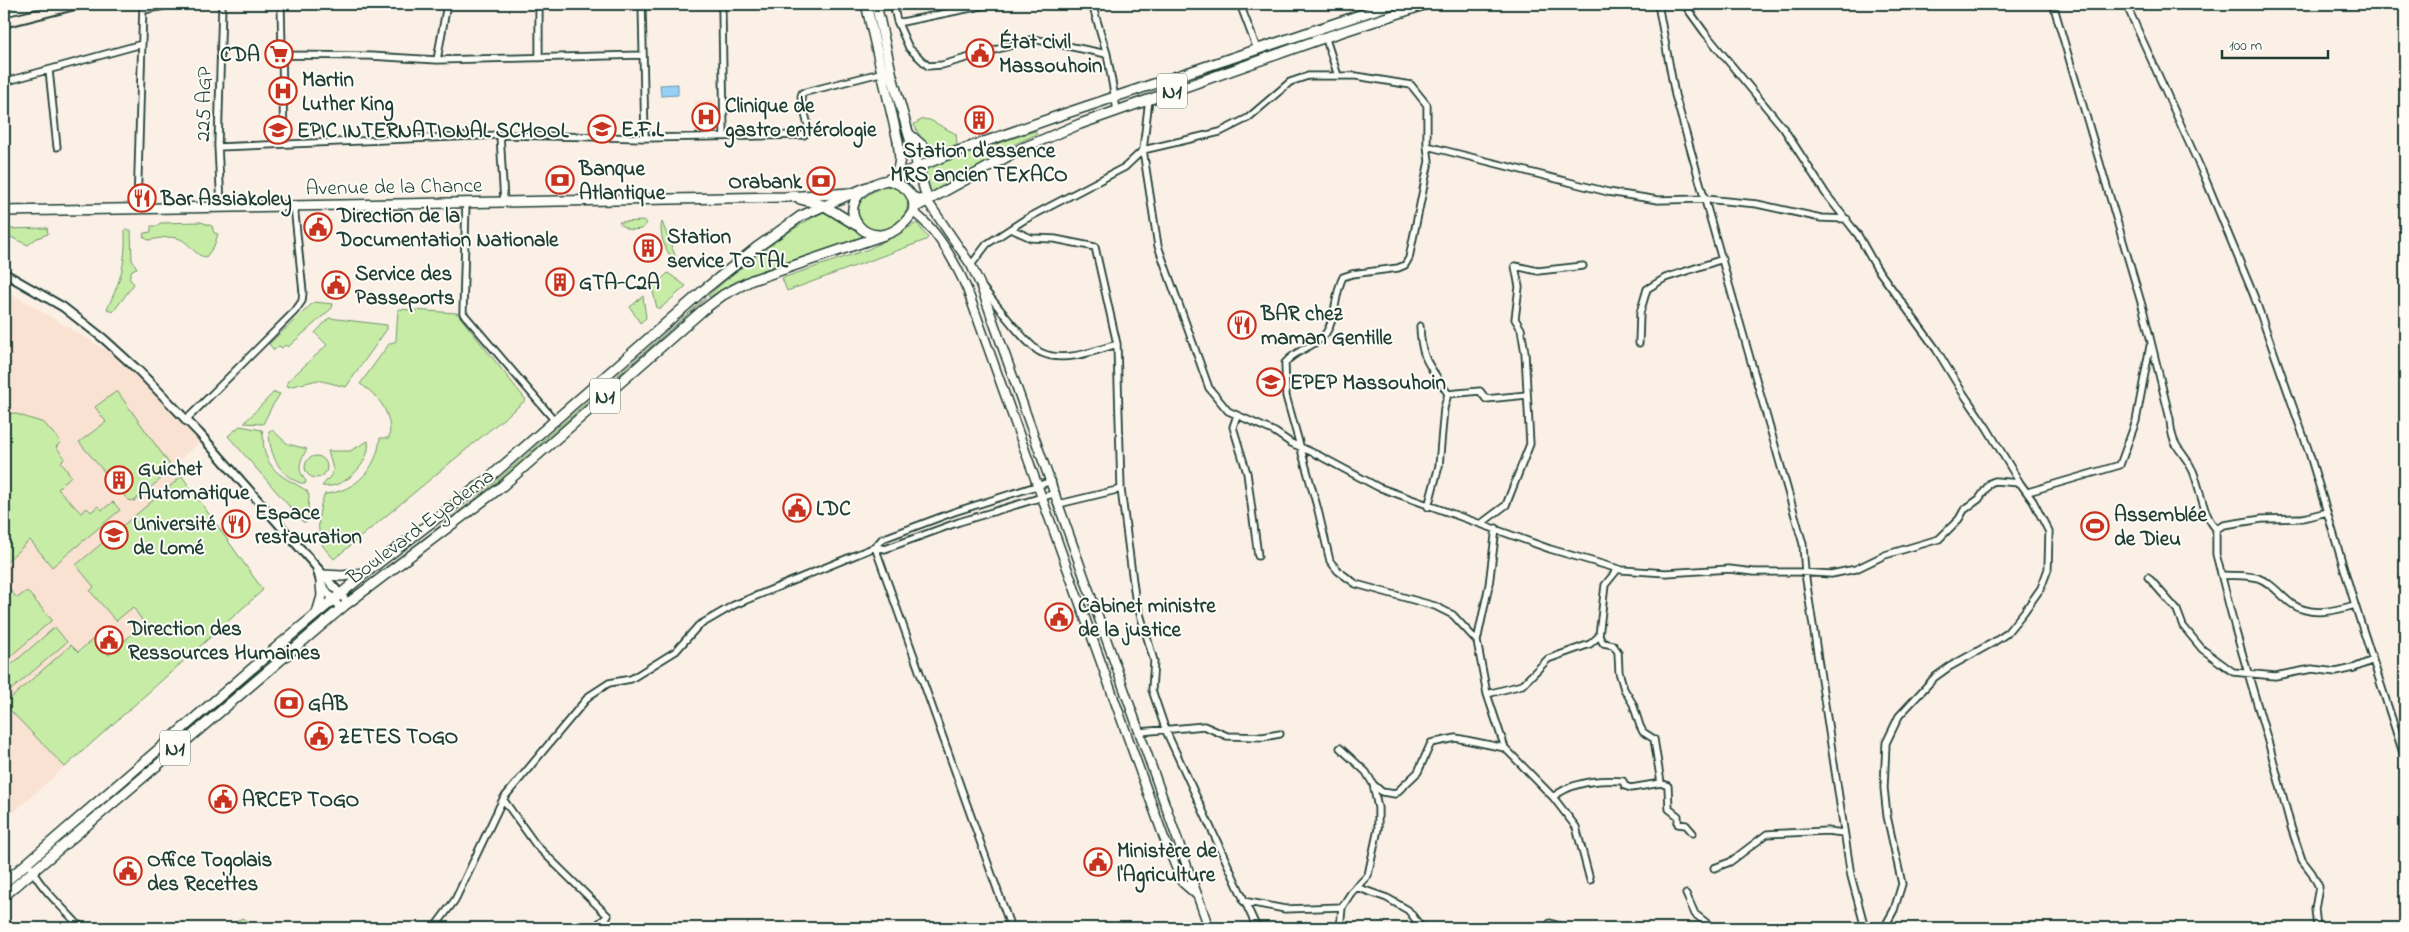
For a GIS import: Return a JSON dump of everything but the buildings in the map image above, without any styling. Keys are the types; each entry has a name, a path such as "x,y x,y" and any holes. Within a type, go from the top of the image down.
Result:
{"main road":[{"path":"866,4 880,73 898,141 900,159 897,175"},
{"path":"876,4 892,76 928,202 971,265 980,284 1052,481 1209,928"},
{"name":"N1","path":"867,187 938,159 1114,97 1322,26 1393,4"},
{"name":"N1","path":"887,234 902,226 914,210 1023,148 1149,98 1427,4"},
{"path":"909,134 938,159"},
{"path":"887,180 900,184 912,196 928,202"},
{"path":"856,225 853,215 854,204 867,187"},
{"name":"Boulevard Eyadema","path":"4,883 159,747 316,614 367,572 463,499 556,422 705,289 789,224 823,205 867,187"},
{"path":"785,197 851,193"},
{"path":"912,196 914,210 941,243 967,289 1173,860 1182,882 1198,896"},
{"path":"785,197 823,205 863,231 873,234 887,234"},
{"name":"Avenue de la Chance","path":"4,210 785,197"},
{"name":"Boulevard Eyadema","path":"4,896 344,606 488,498 703,310 723,295 752,280 887,234"},
{"path":"941,243 951,236"},
{"path":"316,614 322,596 320,576 343,576 367,572"}],"street":[{"path":"4,12 42,4"},
{"path":"137,209 143,7 175,4"},
{"name":"225 AGP","path":"221,206 218,147 222,4"},
{"path":"281,4 284,144"},
{"path":"437,60 447,4"},
{"path":"539,4 539,58"},
{"path":"642,4 645,138"},
{"path":"720,4 722,11 724,136"},
{"path":"893,4 897,21 909,48 928,66 942,65 1034,39 1107,54"},
{"path":"897,21 914,21 991,4"},
{"path":"1092,4 1107,54 1117,110"},
{"path":"1240,4 1257,49"},
{"path":"1658,4 1675,95 1803,544 1805,573 1850,876 1865,928"},
{"path":"1684,4 1704,33 1784,129 1808,167 1847,220 1897,297 1936,350 1987,428 2020,483 2028,492 2049,532 2048,569 2041,588 2006,634 1982,651 1949,667 1935,678 1899,716 1886,744 1884,788 1887,816 1902,884 1894,910 1884,928"},
{"path":"2053,4 2143,309 2170,419 2170,435 2176,448 2193,471 2205,511 2216,528 2216,554 2291,827 2302,860 2312,873 2319,887 2315,909 2316,928"},
{"path":"2126,4 2242,266 2308,449 2355,605 2405,759"},
{"path":"1322,26 1338,76"},
{"path":"4,82 142,44"},
{"path":"283,55 370,56 437,60 643,55"},
{"path":"49,70 56,147"},
{"path":"218,147 500,135 645,138 806,134 809,130 801,97 802,93 880,73 892,76"},
{"path":"971,265 987,244 1024,220 1125,167 1143,150 1220,132 1248,118 1290,82 1308,76 1356,76 1411,85 1427,105 1429,161 1409,258 1404,265 1398,268 1352,274 1343,277 1331,324 1326,332 1318,342 1294,353 1285,363 1286,396 1318,510 1330,561 1338,571 1356,584 1436,606 1453,615 1477,640"},
{"path":"1149,98 1143,150 1158,246 1209,388 1228,411 1275,432 1300,448 1318,455 1378,487 1428,507 1482,523 1550,549 1618,569 1653,573 1684,573 1729,569 1754,572 1831,574 1856,569 1885,555 1939,539 1954,525 1964,510 1978,499 1990,483 1995,481 2020,483"},
{"path":"500,135 504,202"},
{"path":"1427,146 1608,192 1658,200 1705,199 1757,204 1821,218 1847,220"},
{"path":"466,202 463,313 556,422"},
{"path":"185,421 295,311 302,301 300,250 294,205"},
{"path":"1012,229 1031,238 1055,239 1095,247 1117,344 1121,488 1135,597 1154,661 1152,690 1166,731 1257,928"},
{"path":"1639,343 1640,313 1647,290 1665,278 1722,259"},
{"path":"1482,523 1506,505 1530,444 1521,329 1515,319 1519,287 1515,266 1538,271 1583,266"},
{"path":"4,273 63,307 104,339 139,371 185,421 199,433 344,606"},
{"path":"980,284 1031,345 1041,353 1052,356 1072,355 1117,344"},
{"path":"1420,326 1420,347 1427,364 1448,394"},
{"path":"2028,492 2120,465 2136,421 2150,342"},
{"path":"1448,394 1480,391 1486,399 1527,395"},
{"path":"1428,507 1439,466 1444,408 1448,394"},
{"path":"1237,415 1233,427 1247,473 1258,556"},
{"path":"434,928 455,900 503,799 589,696 609,683 631,679 676,651 698,626 734,605 875,547 886,537 954,512 1052,481"},
{"path":"1059,504 1121,488"},
{"path":"875,547 885,549 959,522 1056,493"},
{"path":"2216,528 2262,519 2303,518 2327,512"},
{"path":"1496,528 1489,585 1477,640 1487,694 1505,748 1553,797 1576,827 1590,880"},
{"path":"875,547 1011,928"},
{"path":"1618,569 1605,585 1599,636 1603,643 1613,645 1618,652 1619,672 1624,689 1633,704 1643,732 1654,740 1661,783"},
{"path":"2223,575 2256,577 2269,584 2291,604 2308,612 2336,611 2355,605"},
{"path":"2148,578 2177,610 2183,626 2202,649 2233,672 2248,675 2275,676 2312,669 2336,672 2354,668 2373,660"},
{"path":"1487,694 1522,684 1548,659 1590,644 1599,636"},
{"path":"1140,732 1204,726 1227,736 1263,737 1280,734"},
{"path":"1340,748 1366,772 1373,784 1382,792 1394,794 1418,772 1431,743 1456,738 1505,748"},
{"path":"1553,797 1570,786 1590,782 1623,780 1625,786 1631,788 1661,783 1668,786 1669,810 1678,816 1678,824 1686,825 1693,833"},
{"path":"1340,928 1342,907 1356,887 1368,875 1378,829 1378,808 1373,784"},
{"path":"503,799 536,845 608,916 593,928"},
{"path":"1714,868 1730,862 1767,834 1827,831 1844,833"},
{"path":"28,862 32,871 82,928"},
{"path":"1356,887 1387,898 1408,910 1422,928"},
{"path":"1686,894 1695,914 1713,928"},
{"path":"1243,901 1285,909 1342,907"},
{"path":"1546,928 1550,923 1566,928"}],"shaded area":[{"name":"Clinique de gastro entérologie","path":"717,100 718,134 696,134 695,101"},
{"name":"Université de Lomé","path":"4,289 126,362 200,442 174,464 263,590 4,821"}],"green space":[{"path":"923,119 930,120 956,134 957,144 939,151 930,147 921,137 914,124"},
{"path":"1035,131 1037,134 1015,144 931,198 926,182 926,167"},
{"path":"887,186 900,190 906,197 907,206 904,216 897,224 888,229 877,231 866,227 859,221 856,214 857,208 865,197"},
{"path":"823,212 836,217 865,237 765,269 727,286 710,297 708,296 763,250"},
{"path":"645,221 647,223 642,229 635,230 626,228 619,222"},
{"path":"201,222 212,226 214,233 218,234 214,246 206,257 199,255 180,239 168,237 148,240 143,236 144,233 151,232 151,226 158,226 160,223"},
{"path":"662,222 678,263 664,245 661,233"},
{"path":"917,223 928,238 926,240 787,291 782,278 869,249"},
{"path":"47,228 48,234 37,238 28,245 4,234 4,229"},
{"path":"125,230 131,230 132,260 137,268 132,270 129,278 134,284 113,312 107,309 122,271 125,252"},
{"path":"668,273 686,286 661,308 657,308 652,288"},
{"path":"643,296 646,318 640,323 630,307"},
{"path":"706,298 486,494 352,596 363,585 484,492"},
{"path":"314,302 333,304 332,308 288,347 285,345 282,348 279,346 274,350 269,344"},
{"path":"398,309 457,313 526,400 334,559 323,546 319,534 321,505 325,494 346,488 363,476 374,459 380,438 389,438 389,421 383,406 373,394 360,384 389,344 396,341"},
{"path":"329,318 387,325 387,329 346,387 318,380 288,387 287,382 327,345 315,333"},
{"path":"117,391 173,469 134,501 128,500 79,442 106,422 95,407"},
{"path":"274,392 280,394 263,424 244,423"},
{"path":"13,413 44,423 61,442 56,447 65,458 61,462 71,476 58,489 81,513 87,508 91,512 98,506 102,510 113,502 120,510 52,567 30,540 4,564 4,414"},
{"path":"240,426 262,430 264,449 275,471 307,491 309,496 307,522 303,522 228,436"},
{"path":"272,430 288,444 307,449 300,465 301,472 306,481 305,484 289,477 278,464 271,448 269,431"},
{"path":"368,441 366,457 355,473 339,484 322,486 332,474 333,469 328,451 350,451"},
{"path":"316,456 324,459 327,467 324,475 316,478 308,475 305,467 308,459"},
{"path":"182,476 263,590 65,767 4,704 71,645 78,652 93,639 109,655 144,623 133,607 116,621 90,591 94,587 76,565"},
{"path":"4,583 17,598 27,591 52,620 4,662"},
{"path":"335,606 336,608 55,849 63,838"},
{"path":"55,627 67,642 4,696 4,671"},
{"path":"242,918 248,921 252,928 227,928"}],"water":[{"path":"678,84 678,95 661,96 660,85"}],"railway":[{"path":"4,28 99,4"}],"place":[{"name":"État civil Massouhoin","path":"980,53"},
{"name":"CDA","path":"279,54"},
{"name":"Martin Luther King","path":"283,91"},
{"name":"Clinique de gastro entérologie","path":"706,117"},
{"name":"Station d'essence MRS ancien TEXACO","path":"979,120"},
{"name":"E.F.L","path":"602,129"},
{"name":"EPIC INTERNATIONAL SCHOOL","path":"278,130"},
{"name":"Banque Atlantique","path":"560,180"},
{"name":"Orabank","path":"821,181"},
{"name":"Bar Assiakoley","path":"142,198"},
{"name":"Direction de la Documentation Nationale","path":"318,227"},
{"name":"Station service TOTAL","path":"648,248"},
{"name":"GTA-C2A","path":"560,282"},
{"name":"Service des Passeports","path":"336,285"},
{"name":"BAR chez maman Gentille","path":"1242,325"},
{"name":"EPEP Massouhoin","path":"1271,382"},
{"name":"Guichet Automatique","path":"119,480"},
{"name":"LDC","path":"797,508"},
{"name":"Espace restauration","path":"236,524"},
{"name":"Assemblée de Dieu","path":"2095,526"},
{"name":"Université de Lomé","path":"114,535"},
{"name":"Cabinet ministre de la justice","path":"1059,617"},
{"name":"Direction des Ressources Humaines","path":"109,640"},
{"name":"GAB","path":"289,703"},
{"name":"ZETES TOGO","path":"319,736"},
{"name":"ARCEP TOGO","path":"223,799"},
{"name":"Ministère de l'Agriculture","path":"1098,862"},
{"name":"Office Togolais des Recettes","path":"128,871"}]}
